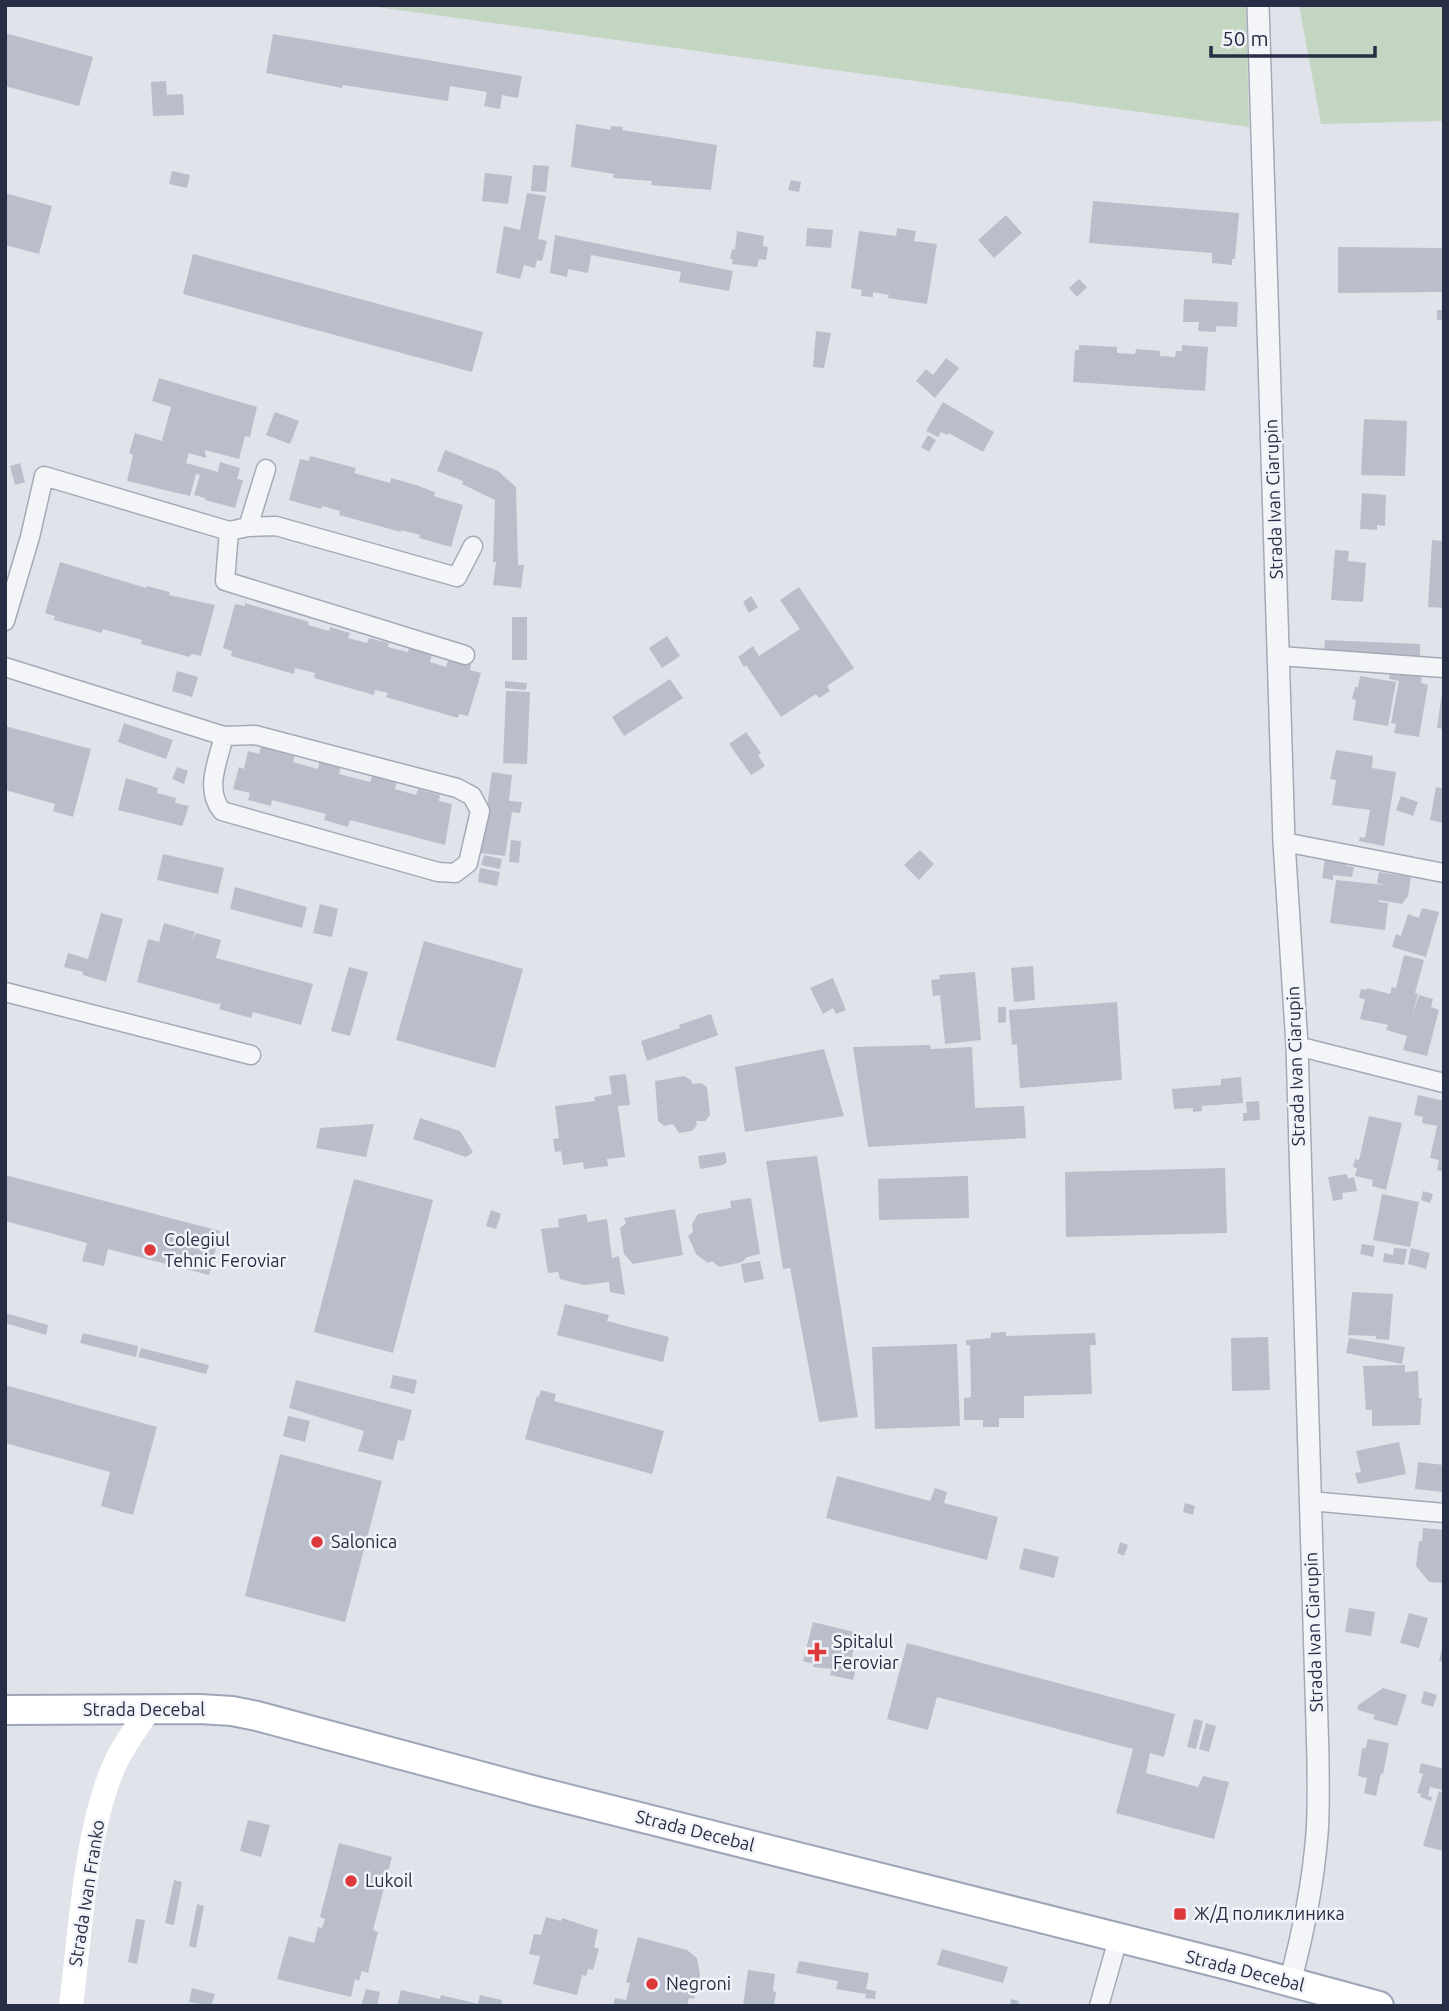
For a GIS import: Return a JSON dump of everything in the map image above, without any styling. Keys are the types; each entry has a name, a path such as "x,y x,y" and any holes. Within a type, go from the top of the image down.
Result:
{"main road":[{"name":"Strada Decebal","path":"5,1710 150,1709 232,1711 257,1716 536,1791 1379,2006"},
{"name":"Strada Ivan Franko","path":"71,2006 91,1852 101,1806 111,1773 129,1739 150,1709"}],"street":[{"name":"Strada Ivan Ciarupin","path":"1258,5 1284,842 1297,1046 1318,1758 1318,1831 1312,1884 1301,1944 1290,1982"},
{"path":"248,527 266,469"},
{"path":"5,621 30,537 44,476 229,531 275,526 457,577 473,546"},
{"path":"229,531 225,581 465,655"},
{"path":"1280,656 1444,668"},
{"path":"5,667 223,736 255,735 457,788 472,796 480,811 468,863 455,873 438,872 222,811 213,801 212,788 223,736"},
{"path":"1284,842 1444,873"},
{"path":"5,992 251,1055"},
{"path":"1297,1046 1444,1083"},
{"path":"1310,1501 1444,1513"},
{"path":"1099,2006 1118,1939"}],"green space":[{"path":"362,5 1246,5 1249,127"},
{"path":"1299,5 1444,5 1444,121 1321,124"}],"building":[{"path":"5,33 93,57 79,106 5,86"},
{"path":"273,34 522,76 518,98 502,95 500,109 484,106 487,92 450,86 448,101 343,85 342,88 266,73"},
{"path":"166,81 167,95 183,94 184,115 153,116 151,82"},
{"path":"576,124 611,130 611,126 623,127 622,130 717,145 711,190 651,185 652,181 613,178 614,174 571,167"},
{"path":"533,165 549,166 546,192 531,191"},
{"path":"172,171 190,175 187,188 169,184"},
{"path":"485,173 512,176 508,204 482,201"},
{"path":"791,180 801,182 799,192 788,190"},
{"path":"5,193 52,206 39,254 5,245"},
{"path":"527,193 546,196 538,239 547,241 542,261 537,260 535,268 524,265 520,279 496,273 504,226 520,230"},
{"path":"1093,201 1239,213 1235,259 1232,259 1232,265 1212,263 1212,253 1089,243"},
{"path":"1006,215 1022,233 994,258 978,240"},
{"path":"807,228 833,230 831,248 806,246"},
{"path":"897,228 916,231 914,241 937,244 927,304 888,298 889,295 873,292 873,297 861,296 862,290 851,288 859,231 896,236"},
{"path":"737,231 764,236 763,246 768,247 766,260 759,259 757,267 732,264 733,259 730,259 732,249 735,250"},
{"path":"555,235 733,271 729,291 679,282 681,272 591,255 588,273 568,269 567,277 550,273"},
{"path":"1338,247 1444,248 1444,292 1338,293"},
{"path":"193,254 483,332 472,372 183,294"},
{"path":"1079,279 1087,287 1077,297 1069,288"},
{"path":"1184,299 1238,302 1237,327 1216,326 1216,332 1198,331 1199,322 1183,322"},
{"path":"1437,310 1444,310 1444,320 1437,320"},
{"path":"816,331 831,333 824,368 813,367"},
{"path":"1079,345 1117,347 1117,353 1135,354 1136,349 1160,351 1160,356 1175,357 1176,351 1182,351 1182,345 1208,347 1205,391 1073,382 1075,350 1079,350"},
{"path":"946,358 959,368 935,398 916,381 926,369 933,375"},
{"path":"159,378 257,407 250,437 245,436 239,459 205,450 206,458 189,453 186,463 218,472 220,462 240,468 237,479 243,480 235,508 194,495 200,475 196,474 190,496 127,481 133,455 129,453 135,433 162,441 171,407 152,401"},
{"path":"943,402 994,432 983,452 949,433 947,435 941,432 938,437 926,431"},
{"path":"275,412 299,421 290,444 266,435"},
{"path":"1364,419 1407,421 1405,476 1361,475"},
{"path":"928,435 936,440 929,452 921,447"},
{"path":"445,450 498,471 516,487 518,565 524,565 521,588 493,585 496,562 493,562 495,500 462,484 463,481 437,471"},
{"path":"310,456 356,468 354,473 390,483 391,478 416,485 435,492 434,496 463,505 451,547 419,538 420,535 339,515 340,511 289,500 300,459 309,461"},
{"path":"20,463 25,482 15,485 10,466"},
{"path":"1362,493 1386,495 1385,526 1377,525 1377,530 1360,529"},
{"path":"1432,540 1444,541 1444,608 1428,607"},
{"path":"1335,550 1349,551 1348,561 1366,563 1363,602 1331,600"},
{"path":"60,562 146,588 147,586 170,592 169,595 215,605 201,656 191,654 190,657 141,644 142,640 103,629 102,633 54,620 55,616 45,613"},
{"path":"799,587 854,668 827,686 830,691 819,698 816,694 781,717 738,657 753,646 759,656 800,629 780,600"},
{"path":"751,596 758,607 749,613 743,602"},
{"path":"245,603 309,622 308,625 329,631 330,627 350,633 348,638 367,643 369,638 389,643 388,647 408,652 409,648 432,654 430,662 446,667 449,658 471,664 470,670 481,673 468,716 459,714 458,718 386,697 388,693 375,690 374,695 314,678 315,673 295,668 294,674 231,656 232,651 223,648 235,604 245,606"},
{"path":"512,617 527,617 527,660 512,660"},
{"path":"667,636 680,656 662,668 649,648"},
{"path":"1325,640 1420,644 1420,657 1324,653"},
{"path":"1391,664 1422,667 1421,683 1428,685 1419,737 1394,733 1396,724 1391,723 1399,681 1389,679"},
{"path":"177,671 198,677 192,697 172,691"},
{"path":"1360,676 1396,682 1388,726 1353,720 1356,700 1352,699"},
{"path":"670,679 683,698 624,736 612,717"},
{"path":"505,681 527,683 526,690 505,688"},
{"path":"506,691 530,692 527,764 503,763"},
{"path":"1444,692 1444,729 1437,728"},
{"path":"124,723 173,740 166,759 118,742"},
{"path":"5,726 91,749 73,817 53,811 55,804 5,790"},
{"path":"746,732 761,753 758,755 765,766 751,775 729,744"},
{"path":"261,746 274,749 275,746 296,752 293,762 318,769 320,758 342,763 339,774 370,782 373,774 397,780 395,789 416,795 418,789 440,795 439,801 452,804 445,845 350,820 348,827 324,820 326,814 272,800 271,806 248,800 250,793 233,789 239,767 244,769 248,751 259,754"},
{"path":"1336,750 1373,756 1372,768 1396,772 1384,846 1359,841 1360,837 1365,838 1370,810 1332,805 1336,780 1330,779"},
{"path":"177,767 188,771 184,784 172,779"},
{"path":"492,772 512,775 509,801 522,802 520,813 512,812 505,856 480,853"},
{"path":"126,778 158,788 157,793 176,798 175,803 189,806 182,826 118,810"},
{"path":"1436,787 1444,789 1444,823 1430,820"},
{"path":"1401,796 1418,802 1413,816 1396,810"},
{"path":"511,840 521,841 519,863 509,862"},
{"path":"920,850 934,864 919,880 904,865"},
{"path":"163,854 224,868 218,894 157,880"},
{"path":"484,855 502,859 500,869 481,865"},
{"path":"1325,859 1347,862 1346,866 1354,867 1352,877 1333,875 1333,880 1322,878"},
{"path":"480,868 500,872 497,886 478,882"},
{"path":"1379,872 1411,877 1408,896 1402,904 1379,900 1388,903 1385,930 1330,923 1336,880 1385,885 1377,883"},
{"path":"235,887 307,907 302,928 230,909"},
{"path":"320,904 338,909 332,937 313,933"},
{"path":"1422,908 1439,912 1426,957 1392,947 1396,934 1401,936 1408,914 1419,918"},
{"path":"101,913 123,919 106,982 64,967 68,953 88,959"},
{"path":"164,923 195,932 192,941 196,933 221,940 216,958 313,984 301,1025 253,1012 251,1018 219,1009 221,1003 137,982 148,939 159,942"},
{"path":"424,941 523,969 495,1068 396,1040"},
{"path":"1404,955 1424,960 1412,1017 1419,995 1433,999 1431,1007 1439,1010 1427,1056 1403,1050 1407,1036 1386,1030 1388,1025 1360,1019 1365,999 1359,998 1361,989 1390,994 1392,987 1396,988"},
{"path":"1033,966 1035,1000 1014,1002 1011,968"},
{"path":"349,967 368,972 350,1036 331,1031"},
{"path":"975,972 981,1040 945,1044 940,995 933,996 931,980 940,979 939,975"},
{"path":"833,978 846,1010 836,1014 833,1008 823,1014 810,988"},
{"path":"1117,1002 1122,1080 1020,1088 1017,1044 1012,1045 1009,1010"},
{"path":"998,1007 1006,1007 1006,1022 998,1023"},
{"path":"711,1014 718,1035 647,1061 641,1041"},
{"path":"930,1045 931,1049 972,1047 975,1108 1024,1106 1026,1138 868,1147 853,1047"},
{"path":"824,1049 844,1116 745,1132 735,1067"},
{"path":"626,1074 630,1105 618,1106 625,1157 607,1159 608,1166 584,1169 583,1162 563,1165 561,1151 555,1152 553,1139 559,1138 555,1106 595,1101 594,1097 612,1094 609,1076"},
{"path":"684,1076 691,1080 692,1084 701,1083 707,1087 710,1115 705,1121 696,1121 697,1125 692,1131 679,1133 673,1124 664,1126 658,1121 655,1081"},
{"path":"1241,1077 1243,1103 1202,1106 1202,1111 1193,1112 1193,1108 1174,1109 1172,1089 1221,1085 1221,1079"},
{"path":"1418,1095 1444,1101 1444,1172 1437,1170 1439,1160 1430,1158 1437,1126 1422,1123 1423,1117 1414,1115"},
{"path":"1259,1101 1260,1120 1243,1121 1243,1113 1247,1113 1246,1102"},
{"path":"1369,1116 1402,1123 1386,1190 1372,1186 1373,1180 1355,1176 1357,1168 1353,1167 1355,1159 1359,1160"},
{"path":"420,1118 460,1131 473,1152 466,1157 413,1139"},
{"path":"374,1124 366,1157 316,1148 320,1128"},
{"path":"725,1152 727,1162 723,1165 700,1169 698,1156"},
{"path":"817,1156 858,1417 819,1422 790,1268 783,1269 766,1161"},
{"path":"1225,1168 1227,1233 1066,1237 1065,1172"},
{"path":"1347,1174 1348,1179 1354,1177 1357,1191 1342,1193 1343,1199 1333,1201 1328,1177"},
{"path":"5,1175 220,1231 209,1275 108,1249 104,1266 82,1261 87,1243 5,1221"},
{"path":"968,1176 969,1218 879,1220 878,1179"},
{"path":"354,1179 433,1200 393,1353 314,1332"},
{"path":"1423,1191 1433,1194 1430,1203 1421,1200"},
{"path":"1382,1194 1419,1202 1410,1247 1373,1240"},
{"path":"751,1198 760,1254 747,1257 742,1262 719,1267 696,1254 688,1236 693,1232 692,1224 698,1214 731,1208 730,1201"},
{"path":"675,1209 683,1255 633,1264 624,1254 620,1228 626,1223 624,1218"},
{"path":"491,1210 501,1214 496,1229 486,1226"},
{"path":"586,1214 588,1222 607,1219 612,1258 619,1256 625,1295 610,1292 609,1282 584,1285 560,1279 558,1272 548,1273 541,1229 559,1227 558,1219"},
{"path":"1362,1244 1375,1246 1373,1257 1360,1254"},
{"path":"1394,1248 1407,1249 1404,1265 1383,1262 1384,1253 1393,1255"},
{"path":"1411,1248 1430,1253 1426,1269 1408,1264"},
{"path":"760,1261 764,1279 744,1283 741,1264"},
{"path":"1352,1292 1393,1294 1389,1340 1376,1339 1376,1336 1348,1335"},
{"path":"565,1304 609,1315 607,1321 669,1337 663,1362 557,1335"},
{"path":"5,1313 48,1325 46,1335 5,1323"},
{"path":"1006,1332 1006,1336 1095,1333 1096,1345 1090,1345 1092,1394 1024,1396 1024,1418 999,1418 999,1427 983,1427 983,1420 964,1420 964,1398 971,1397 970,1345 966,1345 966,1340 991,1338 991,1333"},
{"path":"83,1333 138,1346 136,1357 80,1343"},
{"path":"1268,1337 1270,1390 1232,1391 1231,1338"},
{"path":"1349,1338 1405,1347 1402,1364 1346,1353"},
{"path":"957,1344 960,1426 875,1429 872,1347"},
{"path":"141,1348 209,1365 206,1374 138,1357"},
{"path":"1405,1365 1405,1372 1418,1371 1419,1398 1422,1398 1420,1425 1372,1426 1372,1410 1366,1410 1363,1366"},
{"path":"393,1375 417,1380 414,1394 390,1388"},
{"path":"296,1380 412,1410 404,1441 398,1440 393,1460 358,1451 364,1431 289,1408"},
{"path":"5,1385 157,1427 133,1515 101,1506 110,1472 5,1443"},
{"path":"541,1390 556,1394 554,1401 664,1431 652,1474 525,1439"},
{"path":"288,1416 310,1421 305,1442 283,1436"},
{"path":"1399,1442 1406,1474 1358,1484 1355,1473 1361,1472 1356,1451"},
{"path":"280,1454 382,1481 345,1622 245,1596"},
{"path":"1418,1462 1444,1465 1444,1492 1415,1489"},
{"path":"837,1476 930,1501 935,1488 947,1492 944,1503 998,1517 987,1560 826,1518"},
{"path":"1185,1503 1195,1506 1193,1515 1183,1512"},
{"path":"1423,1528 1444,1530 1444,1583 1429,1582 1416,1566"},
{"path":"1120,1542 1128,1545 1124,1556 1117,1553"},
{"path":"1024,1548 1059,1557 1054,1578 1019,1569"},
{"path":"1349,1608 1375,1612 1371,1636 1345,1632"},
{"path":"1409,1613 1428,1618 1419,1648 1400,1643"},
{"path":"813,1622 858,1633 851,1660 858,1662 853,1680 830,1675 832,1669 813,1667 814,1664 803,1661"},
{"path":"907,1643 1175,1714 1164,1757 1150,1753 1146,1773 1198,1787 1203,1776 1229,1782 1214,1839 1116,1813 1133,1749 937,1697 928,1730 887,1719"},
{"path":"1444,1644 1444,1662 1439,1661"},
{"path":"1383,1688 1407,1695 1397,1726 1373,1719 1375,1715 1358,1710 1357,1706"},
{"path":"1424,1691 1437,1695 1433,1707 1421,1703"},
{"path":"1194,1719 1203,1721 1196,1749 1187,1747"},
{"path":"1206,1723 1216,1726 1209,1752 1199,1749"},
{"path":"1368,1739 1389,1743 1376,1796 1364,1793 1367,1778 1358,1776 1362,1748 1365,1749"},
{"path":"1421,1763 1444,1769 1443,1790 1430,1787 1428,1796 1432,1797 1431,1801 1417,1793 1423,1774 1419,1773"},
{"path":"1439,1791 1444,1793 1444,1851 1423,1846"},
{"path":"248,1820 270,1825 261,1857 240,1851"},
{"path":"339,1843 392,1857 373,1930 378,1932 368,1973 362,1971 359,1981 355,1979 351,1997 277,1979 289,1936 314,1943 318,1927 322,1928 325,1919 320,1917"},
{"path":"174,1880 182,1882 174,1925 165,1923"},
{"path":"197,1904 204,1906 196,1948 189,1946"},
{"path":"546,1917 561,1921 562,1918 598,1930 594,1947 599,1949 593,1970 588,1969 586,1976 582,1975 577,1995 533,1984 540,1956 529,1954 534,1934 541,1935"},
{"path":"136,1919 145,1920 137,1964 128,1962"},
{"path":"638,1937 687,1950 697,1958 700,1975 694,1999 689,1998 687,2006 613,2006 615,1998 626,2000 630,1983 626,1982"},
{"path":"942,1949 1008,1967 1003,1983 937,1965"},
{"path":"799,1961 869,1973 866,1989 876,1991 875,1999 865,1998 866,1994 836,1989 838,1981 796,1973"},
{"path":"748,1970 775,1974 774,2006 743,2006"},
{"path":"192,1988 215,1994 211,2006 189,2002"},
{"path":"366,1989 380,1992 377,2006 361,2006"},
{"path":"401,1990 440,1999 441,1995 478,2004 480,1995 502,2000 501,2006 397,2006"},
{"path":"1011,1999 1019,2001 1018,2006 1010,2006"}],"place":[{"name":"Colegiul Tehnic Feroviar","path":"150,1250"},
{"name":"Salonica","path":"317,1542"},
{"name":"Spitalul Feroviar","path":"817,1652"},
{"name":"Lukoil","path":"351,1881"},
{"name":"Ж/Д поликлиника","path":"1180,1914"},
{"name":"Negroni","path":"652,1984"}]}
